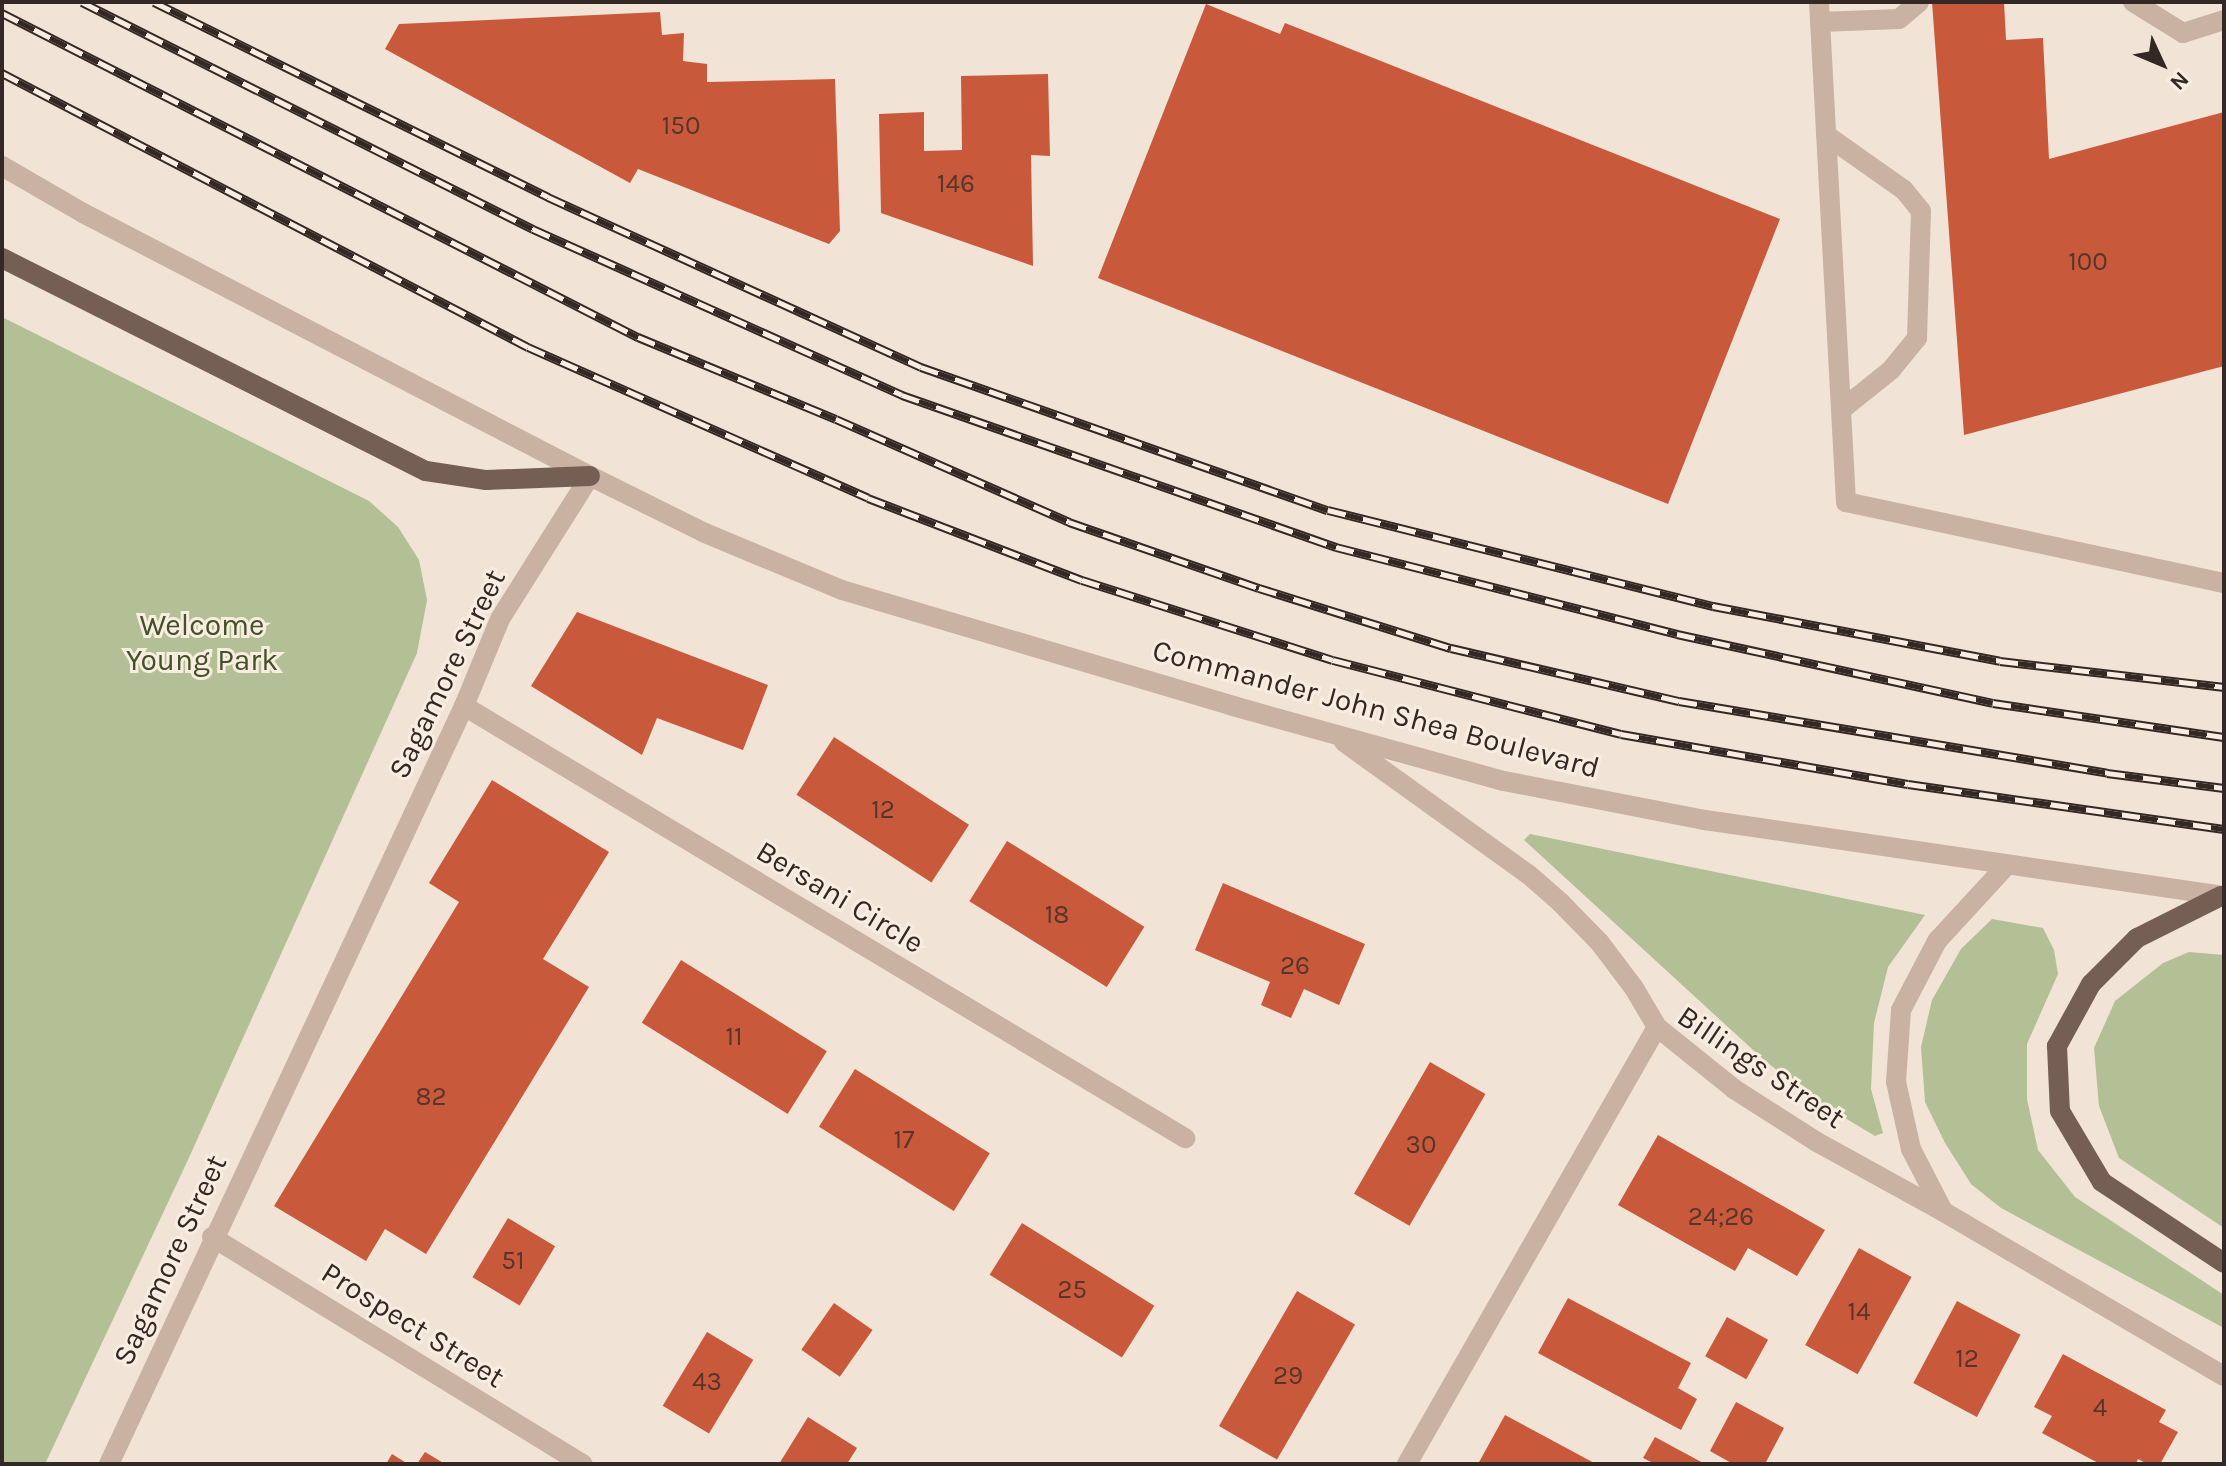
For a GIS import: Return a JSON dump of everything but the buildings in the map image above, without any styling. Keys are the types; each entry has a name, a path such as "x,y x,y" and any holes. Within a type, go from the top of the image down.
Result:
{"main road":[{"path":"2,258 426,471 486,480 590,476"},
{"path":"2222,896 2137,938 2091,984 2057,1046 2060,1111 2102,1182 2224,1263"}],"street":[{"path":"1919,2 1899,19 1820,12 1846,502 2224,583"},
{"path":"2133,2 2183,33 2224,20"},
{"path":"1826,135 1904,190 1921,211 1917,338 1891,370 1841,410"},
{"path":"2,166 83,213 590,476"},
{"name":"Sagamore Street","path":"109,1464 212,1237 464,706 500,619 590,476"},
{"name":"Commander John Shea Boulevard","path":"590,476 705,533 842,590 1504,781 1705,820 2222,896"},
{"name":"Bersani Circle","path":"464,706 1185,1138"},
{"path":"1330,733 1408,786 1560,902 1600,943 1634,988 1657,1027"},
{"path":"1944,1212 1911,1149 1896,1082 1901,1010 1937,941 2007,865"},
{"name":"Billings Street","path":"1407,1464 1657,1027 1734,1089 1770,1112 2224,1376"},
{"name":"Prospect Street","path":"212,1237 583,1464"}],"green space":[{"name":"Welcome Young Park","path":"2,317 369,501 398,527 419,560 427,600 417,653 187,1162 45,1464 2,1464"},
{"path":"1530,834 1925,915 1888,967 1874,1023 1871,1089 1883,1133 1875,1136 1815,1100 1764,1060 1524,840"},
{"path":"1992,919 2043,928 2054,950 2058,974 2027,1044 2027,1099 2038,1150 2075,1197 2224,1295 2224,1328 2001,1208 1971,1184 1945,1143 1925,1102 1921,1047 1932,1000 1961,949"},
{"path":"2189,952 2224,955 2224,1228 2119,1158 2099,1106 2094,1048 2115,1001 2163,963"}],"railway":[{"path":"82,2 533,229 902,395 1336,547 1677,634 1993,703 2224,737"},
{"path":"154,2 548,197 921,367 1328,510 1713,606 2000,661 2224,687"},
{"path":"2,13 638,337 836,419 1069,522 1259,588 1451,648 1679,701 2107,773 2224,788"},
{"path":"2,73 528,347 868,498 1082,580 1333,660 1621,734 1908,784 2224,829"}]}
